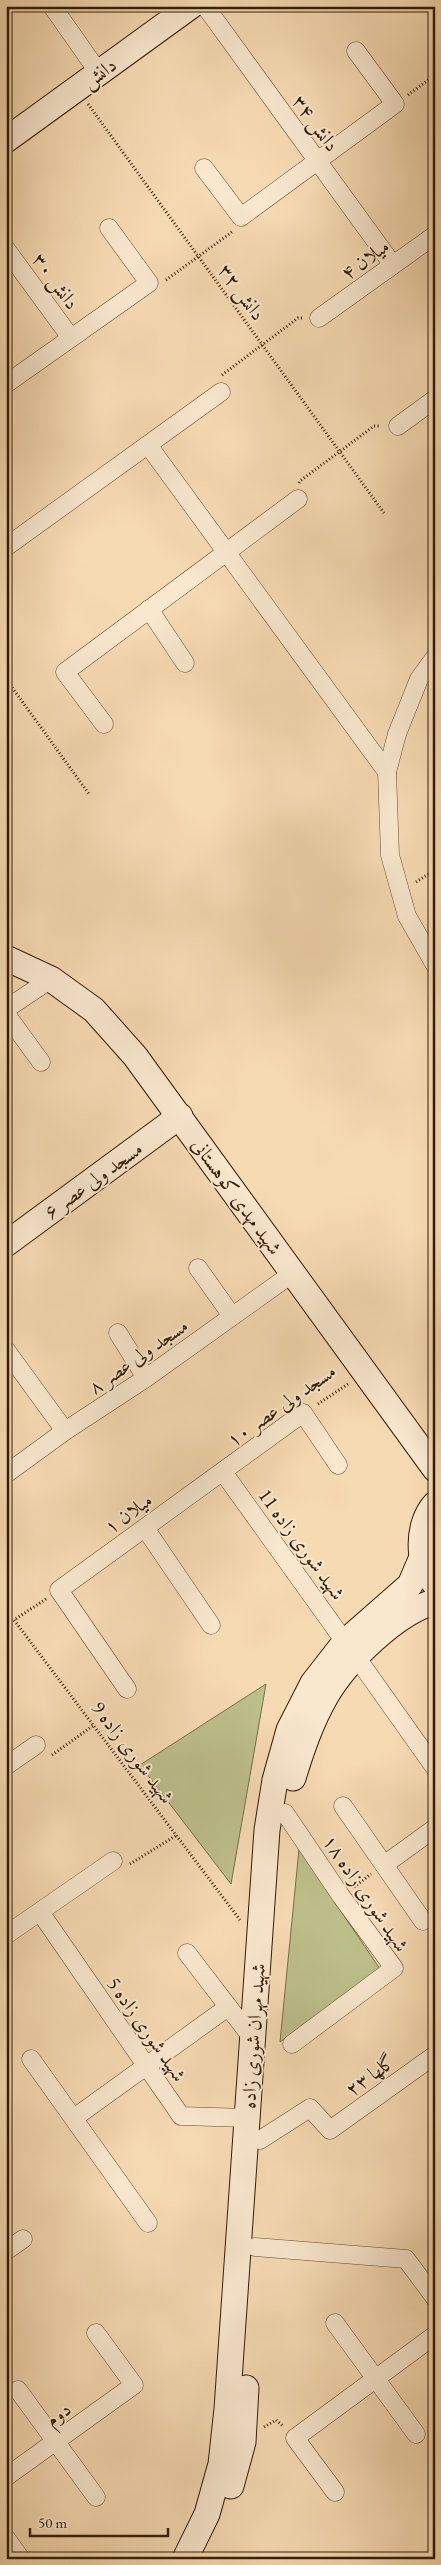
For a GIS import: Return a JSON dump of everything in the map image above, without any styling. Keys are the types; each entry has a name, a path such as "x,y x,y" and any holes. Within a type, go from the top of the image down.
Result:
{"street":[{"path":"52,6 99,73"},
{"name":"دانش","path":"6,140 191,6"},
{"name":"دانش ۳۴","path":"205,6 393,265"},
{"path":"204,168 241,217 395,104 356,51"},
{"path":"6,384 149,284 109,228"},
{"name":"میلان ۴","path":"319,318 435,235"},
{"name":"دانش ۳۰","path":"6,249 71,338"},
{"path":"6,547 221,392"},
{"path":"398,426 435,399"},
{"path":"148,445 387,772"},
{"path":"104,724 64,672 298,499"},
{"path":"149,609 184,663"},
{"path":"435,657 419,679 397,734 387,772 390,855 407,916 435,965"},
{"name":"شهید مهدی کوهستانی","path":"6,958 51,979 94,1010 135,1056 435,1469"},
{"path":"6,1009 51,979"},
{"path":"6,1014 41,1062"},
{"name":"مسجد ولی عصر ۶","path":"6,1244 180,1116"},
{"path":"198,1268 232,1316"},
{"name":"مسجد ولی عصر ۸","path":"6,1474 65,1431 146,1378 292,1272"},
{"path":"118,1333 146,1378"},
{"path":"6,1350 65,1431"},
{"path":"302,1413 338,1465"},
{"name":"مسجد ولی عصر ۱۰","path":"223,1472 302,1413"},
{"name":"میلان ۱","path":"58,1590 223,1472"},
{"name":"شهید شوری زاده 11","path":"223,1472 435,1768"},
{"path":"435,1504 422,1532 422,1557 435,1584"},
{"path":"145,1528 211,1625"},
{"name":"شهید مهران شوری زاده","path":"185,2559 207,2514 221,2464 228,2400 267,1830 275,1780 288,1730 313,1683 351,1650 410,1585 422,1557"},
{"path":"58,1590 127,1689"},
{"name":"شهید مهران شوری زاده","path":"205,2559 222,2520 243,2442 260,2140 285,1812 305,1738 351,1650 421,1606 435,1602"},
{"path":"6,1766 36,1744"},
{"path":"342,1806 423,1921"},
{"name":"شهید شوری زاده ۱۸","path":"285,1812 341,1896 394,1968 292,2044"},
{"path":"384,1865 435,1828"},
{"path":"6,1935 113,1861"},
{"name":"شهید شوری زاده 5","path":"40,1912 181,2116 247,2118"},
{"path":"187,1953 253,2039"},
{"path":"74,2118 228,2007"},
{"name":"گلها ۲۳","path":"260,2140 310,2108 330,2130 435,2055"},
{"path":"32,2059 148,2223"},
{"path":"6,2251 23,2239"},
{"path":"255,2247 406,2259 435,2298"},
{"path":"335,2323 416,2434"},
{"name":"دوم","path":"6,2477 134,2385 96,2333"},
{"path":"335,2492 295,2438 435,2336"},
{"path":"18,2390 96,2497"},
{"path":"6,2538 21,2559"}],"path":[{"path":"395,104 435,75"},
{"name":"دانش ۳۲","path":"77,89 384,513"},
{"path":"149,284 165,281 234,231 241,217"},
{"path":"221,392 220,376 298,318 319,318"},
{"path":"298,499 300,481 374,426 398,426"},
{"path":"6,679 89,794"},
{"name":"مسجد ولی عصر ۱۰","path":"302,1413 364,1373"},
{"name":"شهید شوری زاده 9","path":"58,1590 14,1620 259,1945"},
{"path":"36,1744 51,1755 94,1725"},
{"path":"113,1861 129,1864 177,1836"},
{"path":"341,1896 384,1865"},
{"path":"243,2442 276,2420 295,2438"}],"green space":[{"path":"266,1684 231,1884 140,1765"},
{"path":"299,1849 380,1969 280,2042"}]}
